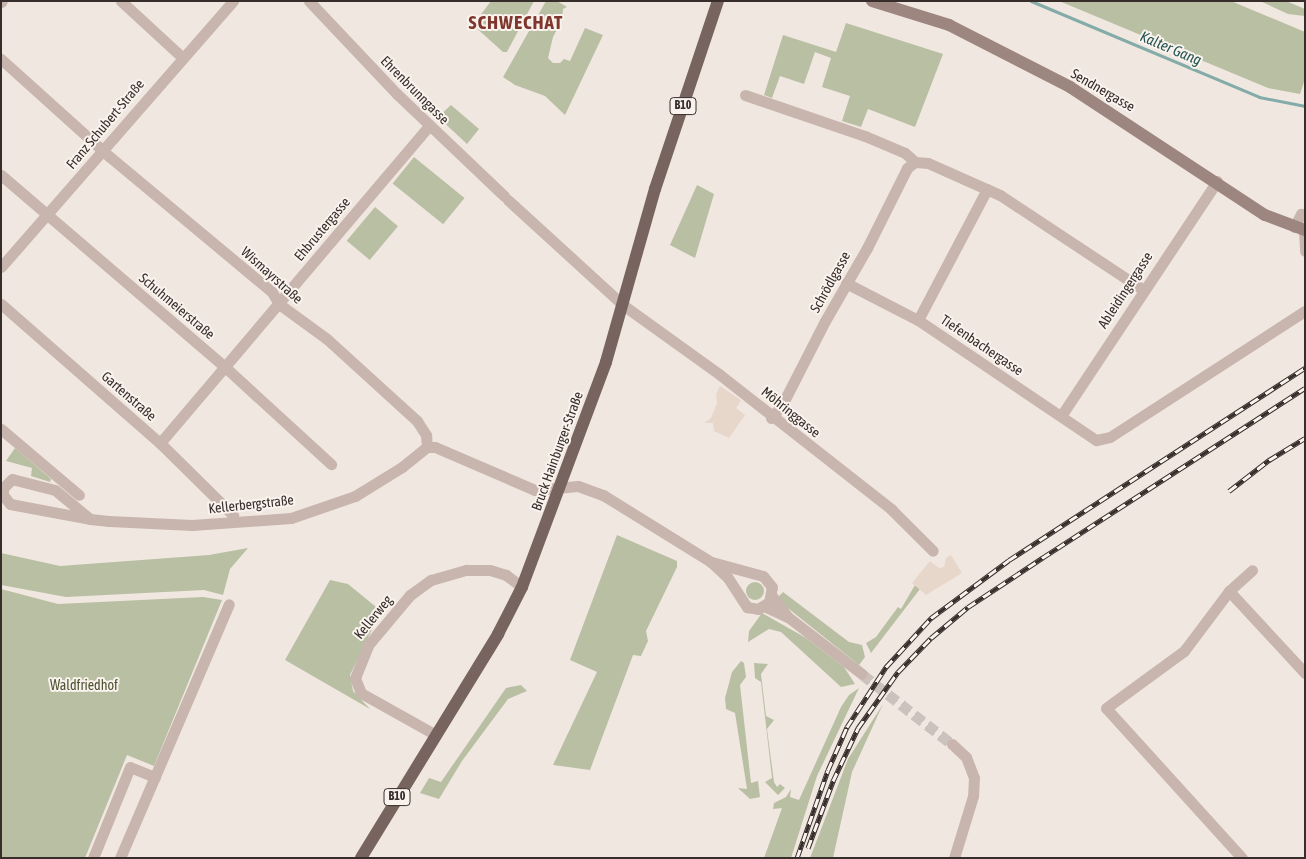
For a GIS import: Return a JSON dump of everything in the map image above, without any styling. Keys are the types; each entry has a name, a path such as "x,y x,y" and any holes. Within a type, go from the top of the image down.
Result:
{"main road":[{"name":"Bruck Hainburger-Straße","path":"361,858 498,634 522,586 606,362 655,189 718,1"}],"street":[{"path":"120,1 182,57"},
{"name":"Franz Schubert-Straße","path":"1,267 182,57 233,1"},
{"name":"Ehrenbrunngasse","path":"309,1 429,126 623,305"},
{"name":"Sendnergasse","path":"872,1 949,25 1070,87 1217,181 1265,215 1301,229"},
{"name":"Wismayrstraße","path":"1,59 102,150 272,292 279,304 327,339 417,421 426,435 427,447"},
{"path":"745,95 865,136 905,152 916,162 928,163 987,189 1016,204 1142,289"},
{"name":"Ehbrustergasse","path":"160,443 429,126"},
{"name":"Schrödlgasse","path":"771,418 782,405 846,283 900,186 907,168 916,162"},
{"name":"Schuhmeierstraße","path":"1,175 225,367 331,464"},
{"name":"Ableidingergasse","path":"1061,416 1142,289 1217,181"},
{"path":"918,320 987,189"},
{"path":"1305,215 1301,214 1301,229 1305,251"},
{"name":"Tiefenbachergasse","path":"846,283 918,320 1096,440 1110,437 1305,311"},
{"name":"Gartenstraße","path":"1,304 160,443 233,515"},
{"name":"Möhringgasse","path":"623,305 648,320 771,418 891,509 933,551"},
{"path":"1,429 79,494"},
{"path":"427,447 435,447 535,490 559,490 578,486 616,501 711,562 737,592 747,607 764,606 788,617 862,674"},
{"name":"Kellerbergstraße","path":"90,518 55,490 12,479 3,488 3,495 10,504 90,518 192,525 291,518 356,496 394,472 427,447"},
{"path":"711,562 769,581 772,596 788,617"},
{"name":"Kellerweg","path":"436,735 360,693 355,678 360,661 369,644 418,588 443,576 467,570 500,572 522,586"},
{"path":"1242,858 1106,708 1184,651 1229,591 1252,570"},
{"path":"737,592 741,581 752,574"},
{"path":"1229,591 1305,674"},
{"path":"764,606 772,596"},
{"path":"120,858 229,604"},
{"path":"952,744 966,757 974,778 973,796 954,858"},
{"path":"93,858 130,767 155,777"}],"green space":[{"path":"491,1 534,1 507,52 503,52 473,25"},
{"path":"546,1 557,1 567,7 563,9 562,20 553,37 548,58 553,63 560,63 564,59 570,61 585,28 603,35 565,115 545,96 515,85 503,77"},
{"path":"1059,1 1231,1 1305,32 1305,79 1300,94 1268,88"},
{"path":"1260,1 1286,1 1305,9 1305,16 1288,14"},
{"path":"846,23 943,54 915,127 868,109 861,127 842,121 850,96 822,87 831,58 815,52 804,84 780,76 772,98 764,95 783,35 836,52"},
{"path":"451,105 479,129 467,144 438,117"},
{"path":"414,157 465,198 443,224 393,183"},
{"path":"697,185 714,194 695,258 670,245"},
{"path":"375,207 398,226 370,260 347,241"},
{"path":"15,448 51,479 50,482 31,476 32,468 6,461"},
{"path":"617,535 677,561 677,567 646,631 648,641 641,656 633,655 590,770 553,765 597,672 570,660"},
{"path":"248,548 230,569 223,595 204,590 66,597 1,585 1,553 60,566 209,555"},
{"path":"330,580 348,584 381,611 350,675 353,691 370,709 285,660"},
{"path":"755,582 763,587 764,591 759,599 755,600 747,595 746,591 751,583"},
{"path":"915,585 920,589 871,653 866,643 876,637 898,607 901,609"},
{"name":"Waldfriedhof","path":"1,589 58,604 203,597 222,600 154,766 127,755 85,858 1,858"},
{"path":"783,592 849,642 862,645 865,657 859,665 784,605 778,597"},
{"path":"762,613 806,638 844,667 855,684 841,687 781,632 769,629 748,642 749,631"},
{"path":"741,661 744,663 746,677 740,685 751,783 758,781 760,797 750,799 738,788 747,789 735,713 726,709 725,698 732,672"},
{"path":"754,663 768,664 761,674 766,716 774,720 767,729 774,782 777,787 780,784 785,788 778,795 765,782 772,778 761,682 755,678"},
{"path":"521,685 527,691 508,699 462,761 439,799 420,793 429,778 441,782 506,688"},
{"path":"859,688 817,776 791,858 764,858 782,808 773,809 774,803 786,797 791,789 790,797 799,800 841,707 849,695"},
{"path":"883,704 852,772 833,858 810,858 848,759"}],"shaded area":[{"path":"720,386 741,400 736,408 745,415 729,438 714,431 713,423 704,423 711,418 717,403 716,394"},
{"path":"951,555 962,573 926,595 912,583 930,561 939,568 944,567 946,558"}],"waterway":[{"name":"Kalter Gang","path":"1031,1 1259,97 1305,106"}],"tunnel":[{"path":"862,674 952,744"}],"railway":[{"path":"797,858 828,770 847,727 886,667 931,618 1009,560 1305,368"},
{"path":"808,848 833,781 858,728 898,672 931,638 968,607 1305,388"},
{"path":"1229,491 1269,460 1305,438"}],"district":[{"name":"SCHWECHAT","path":"516,23"}]}
